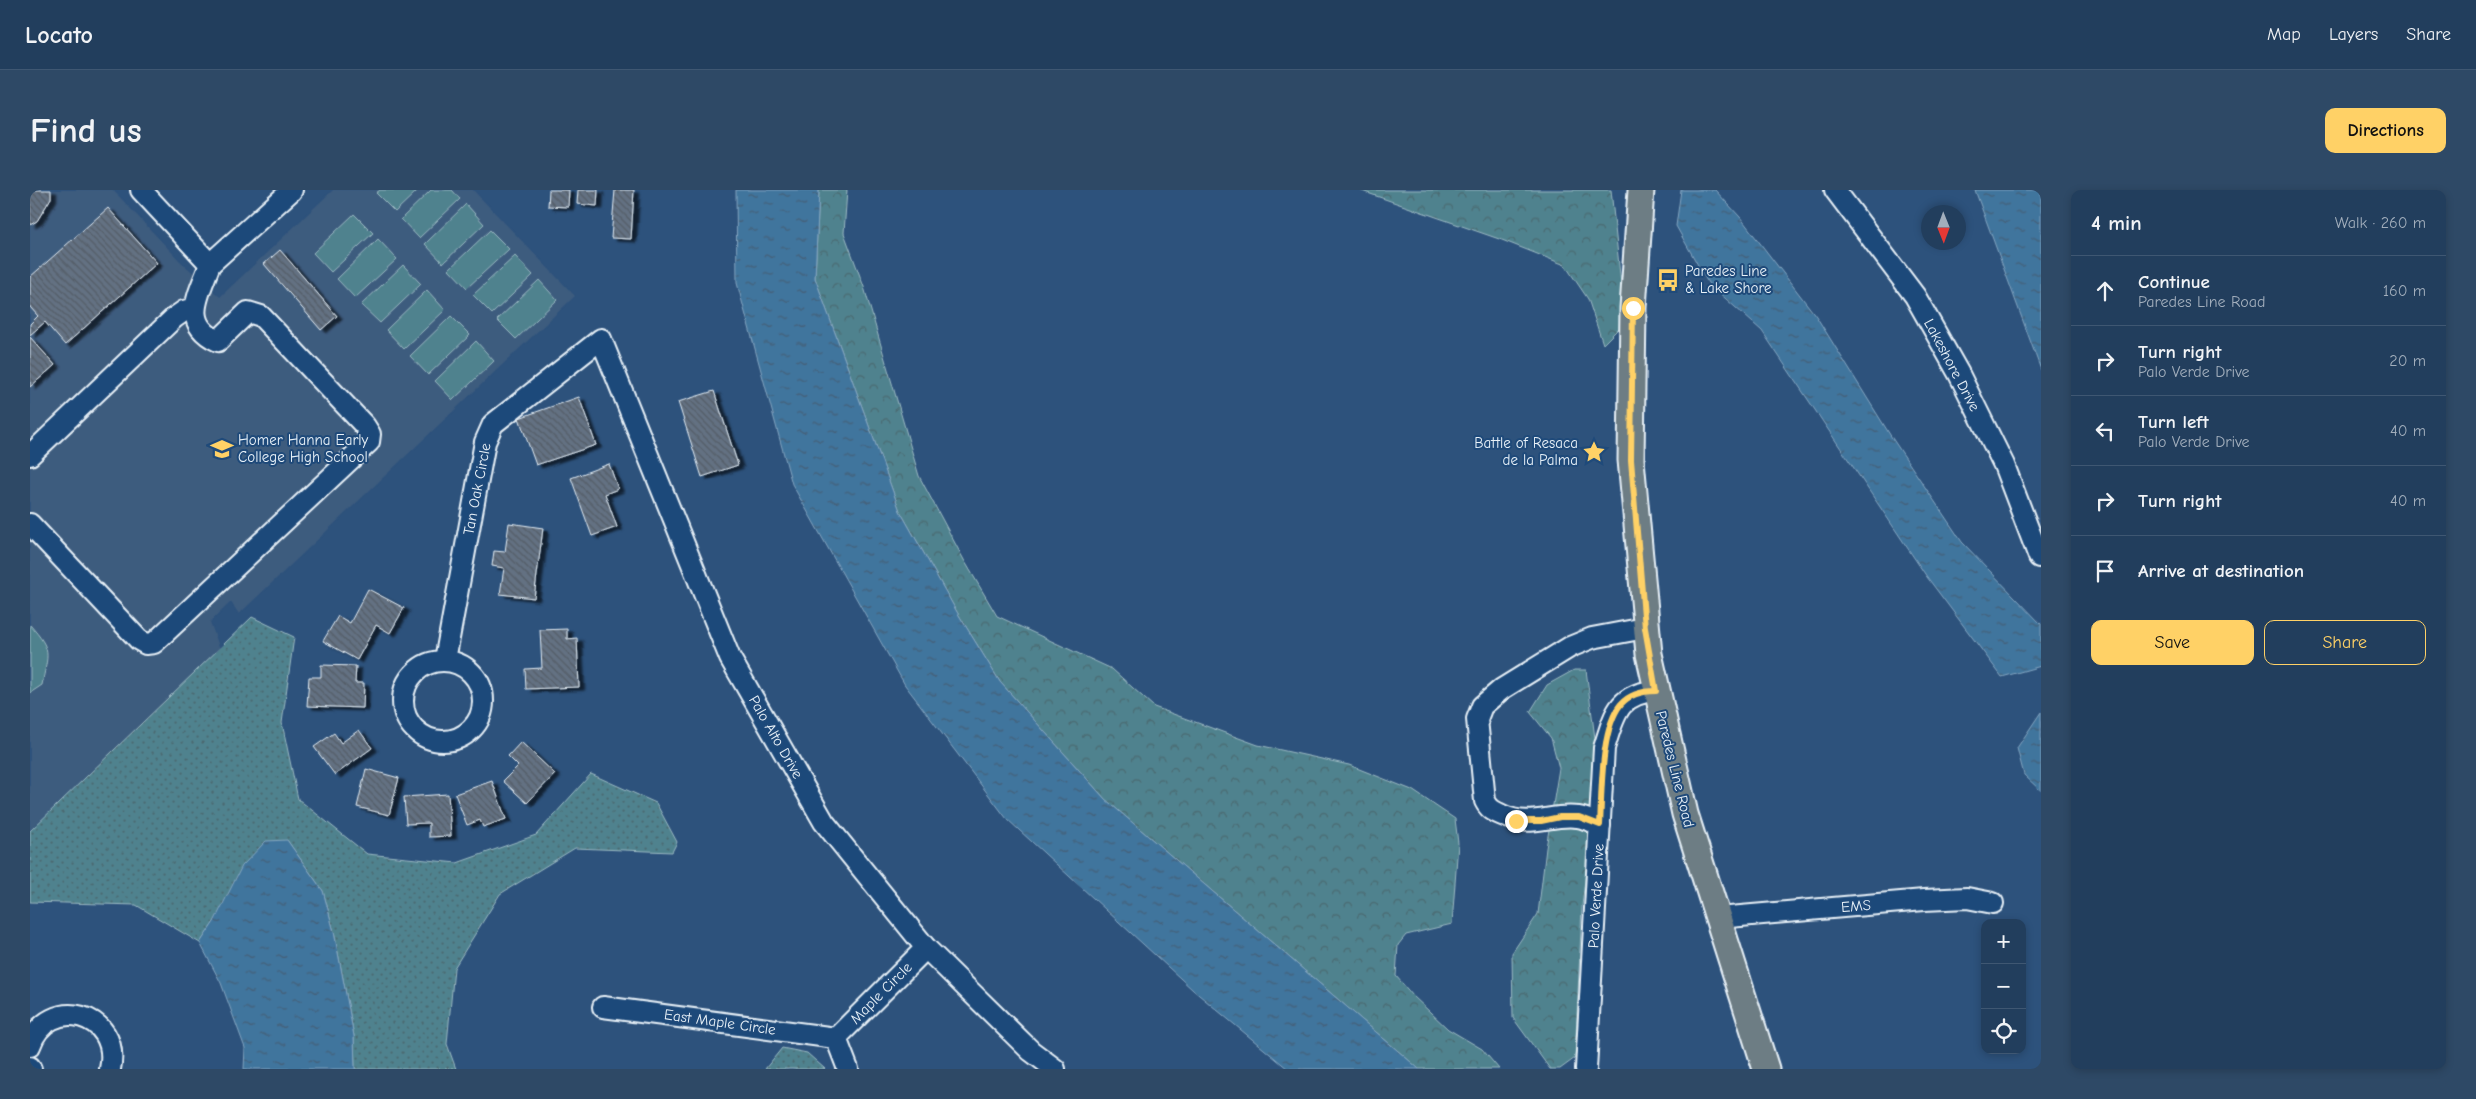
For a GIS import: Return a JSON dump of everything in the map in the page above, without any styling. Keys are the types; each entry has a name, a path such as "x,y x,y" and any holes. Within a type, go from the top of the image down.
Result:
{"main road":[{"name":"Paredes Line Road","path":"1641,190 1633,326 1631,460 1645,628 1656,691 1685,814 1766,1069"}],"street":[{"path":"141,190 210,264"},
{"path":"30,524 139,640 146,644 154,643 369,442 370,434 365,426 261,316 248,312 218,341 199,328 195,319 195,308 210,264 292,190"},
{"name":"Lakeshore Drive","path":"1835,190 1915,296 1959,374 2004,465 2039,557"},
{"path":"30,455 174,318 184,311 195,308"},
{"name":"Tan Oak Circle","path":"445,660 485,442 493,424 601,339"},
{"name":"Palo Alto Drive","path":"601,339 730,658 824,822 926,948 1031,1051 1054,1069"},
{"path":"1600,825 1579,817 1560,817 1541,821 1516,821 1489,809 1485,801 1477,719 1482,706 1502,689 1570,647 1592,638 1645,628"},
{"path":"445,660 459,664 471,671 480,682 484,696 483,710 477,723 468,733 455,740 441,742 423,736 409,723 402,699 405,686 411,675 421,667 432,662 445,660"},
{"name":"Palo Verde Drive","path":"1586,1069 1604,748 1613,720 1621,704 1640,691 1656,691"},
{"name":"EMS","path":"1718,918 1924,900 1967,898 1993,903"},
{"name":"Maple Circle","path":"836,1038 926,948"},
{"name":"East Maple Circle","path":"603,1007 836,1038"},
{"path":"30,1046 42,1025 54,1018 68,1015 82,1016 95,1023 105,1033 111,1046 112,1059 110,1069"},
{"path":"836,1038 848,1069"}],"shaded area":[{"name":"Homer Hanna Early College High School","path":"30,190 113,190 180,261 220,297 333,190 473,190 575,296 239,614 231,602 210,622 220,649 30,830"}],"green space":[{"path":"380,190 418,190 395,212 376,193"},
{"path":"431,190 452,190 460,199 419,238 401,219"},
{"path":"819,190 847,190 844,233 864,287 919,476 964,560 997,616 1112,669 1154,707 1258,745 1349,765 1412,790 1455,819 1458,843 1452,924 1406,935 1398,945 1396,976 1413,996 1448,1029 1482,1049 1499,1069 1419,1069 1105,799 1000,682 957,612 900,511 815,278"},
{"path":"1359,190 1611,190 1625,322 1603,344 1588,299 1565,265 1502,240"},
{"path":"466,204 484,224 443,263 425,244"},
{"path":"354,214 373,233 331,272 313,253"},
{"path":"490,230 509,249 467,288 449,269"},
{"path":"378,239 397,259 355,298 337,279"},
{"path":"515,256 533,275 492,314 473,295"},
{"path":"403,265 421,284 380,323 361,305"},
{"path":"539,280 557,300 516,339 497,320"},
{"path":"427,290 445,310 404,349 386,330"},
{"path":"451,316 470,335 428,375 410,356"},
{"path":"476,341 494,361 453,400 435,381"},
{"path":"252,617 294,637 282,723 298,799 367,854 457,863 536,835 591,774 656,803 677,842 672,852 575,848 500,894 454,968 447,1044 456,1069 355,1069 354,1036 334,932 323,891 287,840 214,922 200,943 136,905 30,902 30,831"},
{"path":"30,625 45,647 47,659 42,685 30,693"},
{"path":"1574,670 1586,670 1598,761 1582,906 1575,1058 1560,1069 1550,1069 1513,1018 1512,953 1538,914 1559,768 1551,738 1530,712 1547,685"},
{"path":"782,1048 807,1053 825,1069 765,1069"}],"water":[{"path":"736,190 819,190 815,278 900,511 957,612 1000,682 1105,799 1419,1069 1288,1069 1193,990 1007,819 905,685 792,484 737,283"},
{"path":"1681,190 1715,190 1740,217 1816,316 1892,438 1962,542 2041,624 2041,666 2002,677 1927,577 1762,331 1708,283 1676,226"},
{"path":"1975,190 2041,190 2041,370"},
{"path":"2041,712 2041,791 2024,775 2017,748"},
{"path":"287,840 323,891 334,932 354,1036 355,1069 244,1069 245,1048 221,983 200,943 214,922 242,866 266,841"}],"building":[{"path":"30,190 51,190 51,198 37,221 30,225"},
{"path":"549,190 569,190 568,207 548,206"},
{"path":"578,190 598,190 597,206 577,204"},
{"path":"615,190 634,190 631,239 611,238"},
{"path":"108,208 157,263 65,345 45,322 30,335 30,324 38,316 30,307 30,277"},
{"path":"280,250 337,316 321,330 264,264"},
{"path":"30,337 55,365 30,387"},
{"path":"714,391 738,465 702,477 678,402"},
{"path":"579,397 596,445 536,465 519,418"},
{"path":"609,464 618,489 605,494 617,527 592,536 571,478"},
{"path":"509,523 543,528 534,598 500,594 504,568 492,566 494,551 505,552"},
{"path":"368,589 404,608 390,633 376,625 357,660 323,641 338,616 350,623"},
{"path":"567,629 567,639 577,638 579,687 526,689 525,669 542,668 540,630"},
{"path":"321,665 356,666 355,683 364,683 363,708 307,706 309,677 321,677"},
{"path":"359,730 372,748 335,775 314,747 334,733 341,743"},
{"path":"521,742 555,774 527,803 503,781 518,766 508,756"},
{"path":"366,769 399,778 389,815 357,807"},
{"path":"492,781 506,819 483,827 480,820 467,825 455,794"},
{"path":"448,794 451,836 429,837 429,823 406,824 404,797"}],"place":[{"name":"Paredes Line & Lake Shore","path":"1668,280"},
{"name":"Homer Hanna Early College High School","path":"222,449"},
{"name":"Battle of Resaca de la Palma","path":"1594,452"}],"route":[{"path":"1516,821 1541,821 1560,817 1579,817 1600,825 1604,748 1613,720 1621,704 1640,691 1656,691 1652,677 1645,628 1631,460 1633,308"}]}
